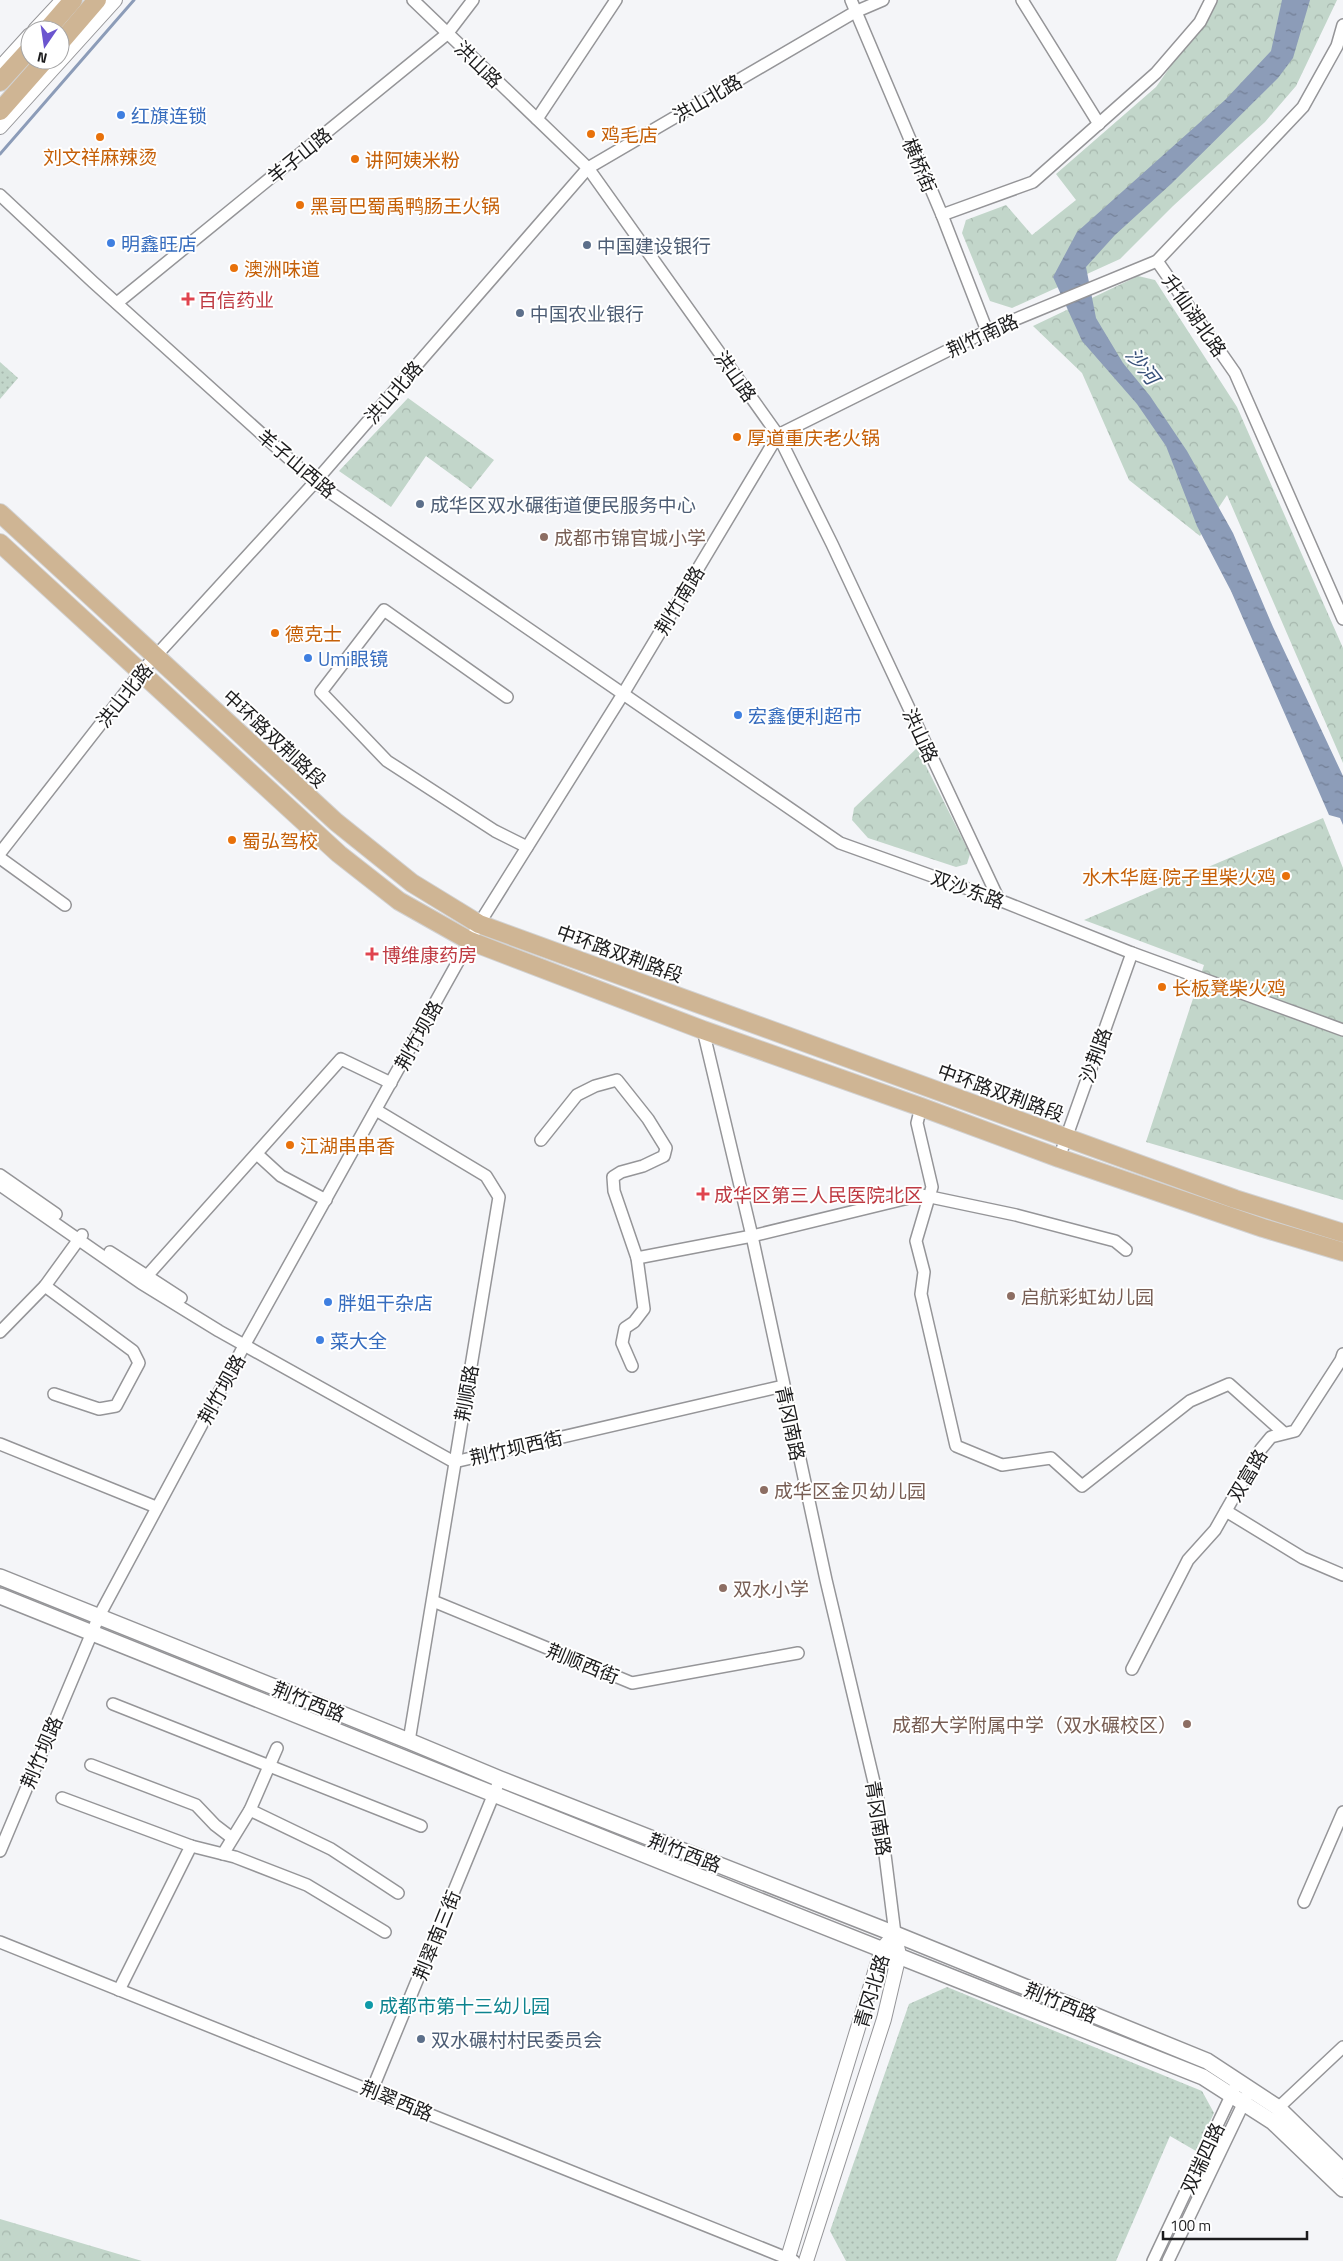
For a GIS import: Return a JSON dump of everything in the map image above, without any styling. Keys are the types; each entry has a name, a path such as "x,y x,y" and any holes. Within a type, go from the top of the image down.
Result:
{"main road":[{"path":"55,20 73,0"},
{"path":"70,32 97,0"},
{"path":"0,82 20,60"},
{"path":"0,110 36,70"},
{"name":"中环路双荆路段","path":"0,513 336,822 412,883 479,924 1235,1199 1343,1233"},
{"path":"0,543 142,671 339,854 399,901 470,941 703,1030 1059,1158 1263,1228 1343,1252"},
{"name":"荆竹西路","path":"0,1577 409,1741 497,1786 882,1949 1278,2108 1343,2171"},
{"name":"荆竹西路","path":"0,1596 497,1786 895,1934 1206,2061 1343,2189"}],"street":[{"path":"43,20 62,0"},
{"path":"0,127 115,0"},
{"name":"洪山路","path":"413,0 588,168 778,435 832,544 999,900"},
{"name":"羊子山路","path":"117,303 447,34 473,0"},
{"path":"537,120 616,0"},
{"name":"横桥街","path":"851,0 942,215 987,332"},
{"name":"洪山北路","path":"0,853 142,671 316,482 588,168 855,12 884,0"},
{"path":"1022,0 1099,124"},
{"path":"942,215 1033,182 1156,74 1200,22 1211,0"},
{"name":"升仙湖北路","path":"1343,25 1337,46 1303,107 1157,261 1235,373 1343,620"},
{"path":"0,68 20,46"},
{"name":"羊子山西路","path":"0,195 316,482 623,694"},
{"name":"荆竹南路","path":"470,941 623,694 778,435 987,332 1157,261"},
{"path":"506,697 384,610 321,692 387,761 495,831 527,847"},
{"name":"双沙东路","path":"623,694 840,843 999,900 1132,953 1343,1030"},
{"path":"0,858 65,905"},
{"name":"荆竹坝路","path":"0,1851 99,1616 245,1344 470,941"},
{"name":"沙荆路","path":"1059,1158 1132,953"},
{"name":"青冈南路","path":"703,1030 752,1236 826,1580 878,1799 895,1934"},
{"path":"146,1277 341,1059 391,1083"},
{"path":"541,1140 577,1095 595,1086 617,1080 648,1119 666,1148 664,1156 644,1166 621,1172 613,1177 614,1191 637,1258 644,1309 634,1322 625,1328 622,1343 632,1366"},
{"path":"921,1107 918,1123 932,1187 916,1241 924,1272 921,1294 956,1446 1002,1465 1051,1458 1082,1486 1190,1401 1229,1384 1284,1433"},
{"name":"荆顺路","path":"376,1110 486,1176 500,1197 454,1462 409,1741"},
{"path":"257,1154 281,1176 326,1200"},
{"path":"0,1174 141,1283 219,1331 245,1344"},
{"path":"0,1185 221,1323 245,1344"},
{"path":"637,1258 752,1236 921,1195 1016,1215 1115,1241 1126,1250"},
{"path":"0,1332 45,1286 80,1236"},
{"path":"45,1286 133,1351 139,1363 116,1406 99,1409 54,1394"},
{"name":"荆竹坝西街","path":"245,1344 454,1462 783,1386"},
{"name":"双富路","path":"1132,1669 1188,1560 1215,1530 1261,1449 1271,1437 1295,1431 1342,1360 1343,1354"},
{"path":"0,1444 156,1507"},
{"name":"双富路","path":"1226,1511 1303,1558 1343,1574"},
{"name":"荆顺西街","path":"432,1601 632,1683 798,1653"},
{"path":"113,1704 420,1826"},
{"path":"223,1854 250,1810 277,1748"},
{"path":"91,1766 196,1804 214,1825 232,1838"},
{"name":"荆翠南三街","path":"372,2090 497,1786"},
{"path":"62,1798 191,1846 223,1854 306,1885 385,1932"},
{"path":"250,1810 331,1849 398,1893"},
{"path":"1304,1902 1343,1812"},
{"path":"119,1990 191,1846"},
{"name":"青冈北路","path":"790,2260 882,1949 895,1934"},
{"name":"青冈北路","path":"806,2261 884,2019 899,1955 895,1934"},
{"name":"荆翠西路","path":"0,1942 372,2090 790,2260"},
{"path":"1278,2108 1343,2047"},
{"name":"双瑞四路","path":"1153,2261 1241,2092"},
{"name":"双瑞四路","path":"1168,2261 1241,2092"}],"green space":[{"path":"1217,0 1337,0 1296,86 1265,122 1173,206 1120,259 1012,308 990,301 962,233 966,220 1006,205 1032,235 1076,200 1056,174 1156,87"},
{"path":"1138,276 1155,280 1237,407 1343,648 1343,763 1227,495 1200,536 1129,480 1082,373 1033,326"},
{"path":"0,362 18,378 0,399"},
{"path":"408,398 494,460 471,489 426,456 391,507 339,471"},
{"path":"917,748 970,854 967,864 956,867 868,838 852,820 854,808"},
{"path":"1323,818 1343,868 1343,1200 1146,1142 1204,965 1084,920"},
{"path":"947,1987 1202,2091 1214,2113 1196,2151 1170,2136 1116,2261 846,2261 830,2231 909,2004"},
{"path":"0,2219 142,2261 0,2261"}],"water":[{"path":"1282,0 1310,0 1293,58 1278,78 1171,184 1115,235 1086,267 1096,318 1123,363 1150,396 1187,451 1233,533 1273,627 1343,776 1343,825 1340,818 1329,815 1231,591 1197,526 1166,446 1137,404 1082,341 1053,277 1077,232 1225,100 1271,51"}],"waterway":[{"path":"0,154 134,0"}],"place":[{"name":"红旗连锁","path":"121,115"},
{"name":"鸡毛店","path":"591,134"},
{"name":"刘文祥麻辣烫","path":"100,137"},
{"name":"讲阿姨米粉","path":"355,159"},
{"name":"黑哥巴蜀禹鸭肠王火锅","path":"300,205"},
{"name":"明鑫旺店","path":"111,243"},
{"name":"中国建设银行","path":"587,245"},
{"name":"澳洲味道","path":"234,268"},
{"name":"百信药业","path":"188,299"},
{"name":"中国农业银行","path":"520,313"},
{"name":"厚道重庆老火锅","path":"737,437"},
{"name":"成华区双水碾街道便民服务中心","path":"420,504"},
{"name":"成都市锦官城小学","path":"544,537"},
{"name":"德克士","path":"275,633"},
{"name":"Umi眼镜","path":"308,658"},
{"name":"宏鑫便利超市","path":"738,715"},
{"name":"蜀弘驾校","path":"232,840"},
{"name":"水木华庭·院子里柴火鸡","path":"1286,876"},
{"name":"博维康药房","path":"372,954"},
{"name":"长板凳柴火鸡","path":"1162,987"},
{"name":"江湖串串香","path":"290,1145"},
{"name":"成华区第三人民医院北区","path":"703,1194"},
{"name":"启航彩虹幼儿园","path":"1011,1296"},
{"name":"胖姐干杂店","path":"328,1302"},
{"name":"菜大全","path":"320,1340"},
{"name":"成华区金贝幼儿园","path":"764,1490"},
{"name":"双水小学","path":"723,1588"},
{"name":"成都大学附属中学（双水碾校区）","path":"1187,1724"},
{"name":"成都市第十三幼儿园","path":"369,2005"},
{"name":"双水碾村村民委员会","path":"421,2039"}],"water label":[{"name":"沙河","path":"1143,366"}]}
